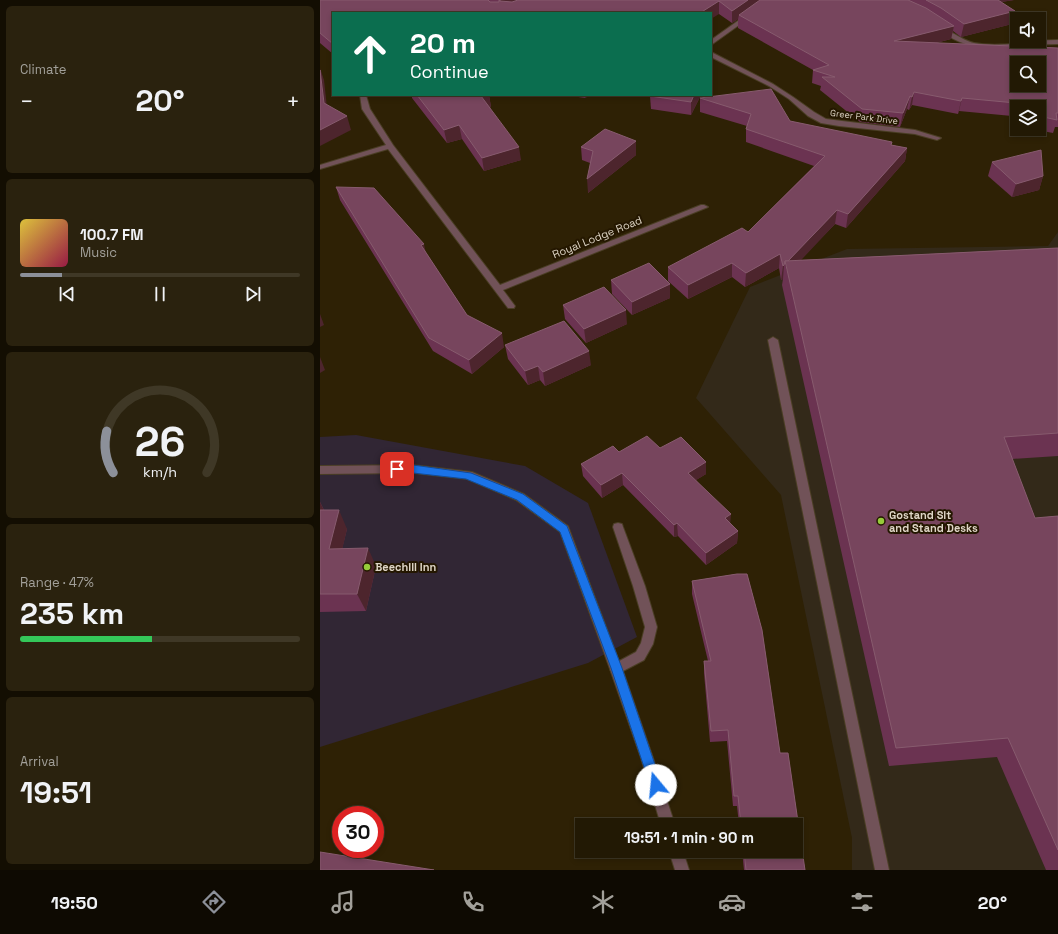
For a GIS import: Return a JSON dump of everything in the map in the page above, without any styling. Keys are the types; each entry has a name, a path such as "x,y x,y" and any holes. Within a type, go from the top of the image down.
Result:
{"street":[{"path":"712,43 771,0"},
{"path":"937,25 953,37 974,45 991,46 1058,42"},
{"name":"Greer Park Drive","path":"712,55 771,85 791,98 811,114 824,121 915,132 937,138"},
{"path":"363,96 366,109 390,146 511,306"},
{"path":"320,167 390,146"},
{"name":"Royal Lodge Road","path":"498,289 704,207"},
{"path":"773,340 882,870"},
{"path":"320,470 413,469 468,475 520,497 564,529 616,668 666,818"},
{"path":"616,668 640,656 647,644 651,627 639,586 618,528"},
{"path":"678,858 682,870"}],"shaded area":[{"path":"1058,232 1058,870 852,870 852,838 781,495 696,398 750,287 847,249 1048,246"},
{"path":"356,435 525,466 588,503 637,637 588,663 320,747 320,437"}],"building":[{"path":"320,0 488,0 490,2 499,2 500,0 512,2 518,0 748,0 732,11 719,1 702,12 332,12 332,43 320,33"},
{"path":"760,0 908,0 926,8 954,26 894,41 1010,46 1010,48 1058,48 1057,120 1046,118 1046,100 1010,100 1010,102 962,98 961,101 914,92 912,97 910,96 903,113 862,109 822,77 835,77 813,70 829,65 739,15"},
{"path":"926,0 998,0 1015,11 964,24 941,8"},
{"path":"320,70 324,103 347,116 320,130"},
{"path":"771,89 790,121 892,142 891,145 907,148 848,214 837,210 788,261 785,261 783,266 780,254 746,273 732,263 688,285 668,267 742,228 748,232 825,156 746,129 751,114 700,98"},
{"path":"418,96 481,96 519,147 482,158 459,125 444,130"},
{"path":"650,96 694,96 691,102"},
{"path":"605,129 636,141 587,179 593,151 581,147"},
{"path":"1041,150 1043,176 1016,184 992,162"},
{"path":"336,187 374,188 424,244 421,245 467,315 502,333 469,360 429,338"},
{"path":"1058,248 1058,433 1004,437 1035,518 1058,516 1058,850 1008,738 896,748 785,261"},
{"path":"649,263 670,284 632,302 611,280"},
{"path":"604,287 626,310 584,329 563,305"},
{"path":"564,321 589,351 543,372 538,366 525,371 505,345"},
{"path":"647,436 660,448 681,437 706,462 688,473 731,514 725,518 738,531 706,553 677,523 674,525 622,473 601,485 581,464 613,446 619,452"},
{"path":"320,510 339,510 329,549 368,548 357,594 320,594"},
{"path":"737,574 747,574 762,630 780,753 788,753 797,818 740,818 738,796 734,796 728,730 711,731 704,661 711,661 692,581"},
{"path":"320,852 332,854 332,858 358,858 434,870 320,870"},
{"path":"803,856 805,870 746,870 745,858 803,858"}],"place":[{"name":"Gostand Sit and Stand Desks","path":"881,521"},
{"name":"Beechill Inn","path":"367,567"}],"route":[{"path":"397,469 413,469 468,475 520,497 564,529 567,541 616,668 656,785"}]}
